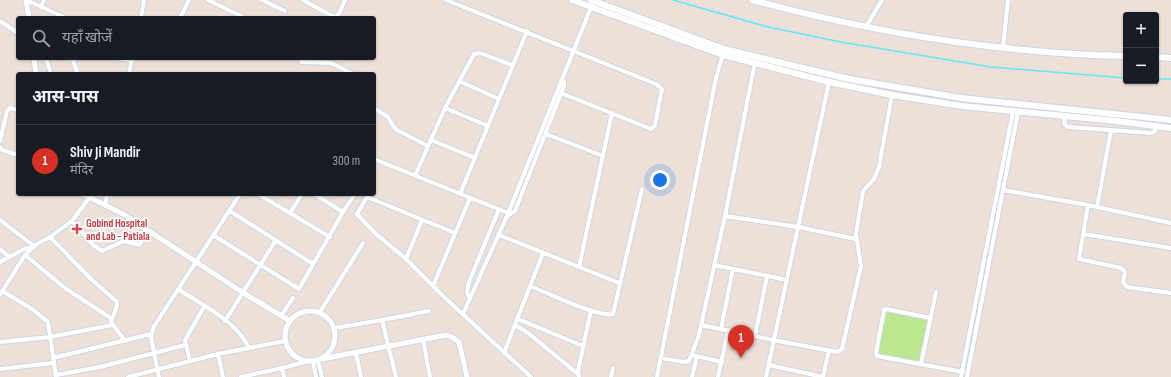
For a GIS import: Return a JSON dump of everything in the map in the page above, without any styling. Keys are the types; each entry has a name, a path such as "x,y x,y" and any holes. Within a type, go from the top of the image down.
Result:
{"main road":[{"path":"572,0 592,3 755,63 829,82 892,95 962,106 1156,125 1171,128"},
{"path":"752,0 866,27 1003,48 1123,56"},
{"path":"724,52 757,57 849,79 961,98 1020,106 1171,120"},
{"path":"1159,57 1171,58"}],"street":[{"path":"26,0 61,16"},
{"path":"26,0 29,16"},
{"path":"41,7 44,0"},
{"path":"141,16 143,0"},
{"path":"181,16 189,0"},
{"path":"208,0 241,16"},
{"path":"262,0 285,12"},
{"path":"303,0 334,16 339,14 345,0"},
{"path":"446,0 527,31 662,87 653,128 648,128 561,93"},
{"path":"866,27 882,0"},
{"path":"1003,48 1008,0"},
{"path":"463,314 508,214 592,3"},
{"path":"0,21 16,33"},
{"path":"460,194 527,31"},
{"path":"657,377 716,78 724,52"},
{"path":"415,176 445,108 472,56 476,53 512,65"},
{"path":"661,358 686,362 689,361 692,355 701,325 725,216 757,57"},
{"path":"34,60 36,72"},
{"path":"47,60 50,72"},
{"path":"73,60 77,72"},
{"path":"130,72 132,60"},
{"path":"302,62 331,63 349,72"},
{"path":"508,214 515,211 546,134 561,93 564,82 561,80"},
{"path":"459,81 499,98"},
{"path":"766,377 829,82"},
{"path":"701,325 773,340 840,351 843,346 861,266 856,239 856,225 863,191 874,179 879,167 892,95"},
{"path":"0,141 7,111 10,108 16,110"},
{"path":"445,108 488,126"},
{"path":"376,109 386,114 397,130 428,146"},
{"path":"930,318 887,309 883,312 876,353 877,356 962,372 968,375 1003,190 1016,112"},
{"path":"961,377 1016,112"},
{"path":"579,268 612,113"},
{"path":"1065,117 1064,124 1068,127 1150,134 1154,132 1156,125"},
{"path":"1097,207 1111,130"},
{"path":"546,134 603,156"},
{"path":"431,140 475,158"},
{"path":"0,146 2,150 16,154"},
{"path":"376,161 500,209 508,214"},
{"path":"530,286 591,310 606,315 613,314 619,283 642,190"},
{"path":"1003,190 1171,222"},
{"path":"86,196 149,231 197,261 242,292 290,321"},
{"path":"105,206 107,196"},
{"path":"159,377 151,334 178,289 239,196"},
{"path":"261,196 330,237"},
{"path":"290,213 301,196"},
{"path":"317,196 343,212"},
{"path":"213,235 260,263 299,289 354,196"},
{"path":"455,233 367,197 357,214 376,233 406,258 433,286 531,377"},
{"path":"89,198 72,221 33,247 25,255 1,293 46,319 48,322 52,358 56,376 100,367 185,345"},
{"path":"433,286 470,198"},
{"path":"1088,205 1079,259 1121,268 1125,272 1123,284 1127,287 1171,293"},
{"path":"470,299 467,292 470,282 500,209"},
{"path":"230,211 313,264"},
{"path":"725,216 798,227 856,239"},
{"path":"0,220 33,247"},
{"path":"406,258 422,220"},
{"path":"72,221 93,245 102,251 124,241 139,245 149,231"},
{"path":"499,234 579,268 619,283"},
{"path":"1083,234 1171,248"},
{"path":"50,237 90,278 117,302 112,319 112,325 125,340"},
{"path":"225,321 260,263 276,240"},
{"path":"320,312 363,243"},
{"path":"0,262 26,248 33,247"},
{"path":"0,249 9,257"},
{"path":"504,352 516,325 543,253"},
{"path":"25,255 65,288 112,319"},
{"path":"714,265 787,280"},
{"path":"721,329 733,269"},
{"path":"755,336 767,276"},
{"path":"178,289 225,321 242,335 249,348"},
{"path":"921,364 936,292"},
{"path":"282,316 293,298"},
{"path":"190,361 185,345 189,333 204,307"},
{"path":"579,375 583,346 591,310"},
{"path":"334,328 429,311"},
{"path":"303,312 320,312 331,321 334,328 336,337 334,346 329,353 315,361 298,358 292,354 285,341 286,327 290,321 303,312"},
{"path":"518,319 583,346"},
{"path":"382,320 396,377"},
{"path":"0,342 50,337 112,325"},
{"path":"516,325 579,375"},
{"path":"718,377 728,330"},
{"path":"52,358 151,334"},
{"path":"241,377 253,376 282,368 441,335 458,339 467,377"},
{"path":"423,339 430,377"},
{"path":"128,377 218,354 285,341"},
{"path":"769,365 823,377 829,350"},
{"path":"356,353 361,377"},
{"path":"218,354 223,377"},
{"path":"692,355 722,362"},
{"path":"692,377 697,356"},
{"path":"315,361 316,377"},
{"path":"315,361 322,377"},
{"path":"0,369 53,363"},
{"path":"282,368 284,377"},
{"path":"611,377 613,368"}],"green space":[{"path":"887,312 927,320 919,361 878,353"}],"waterway":[{"path":"673,0 768,27 841,42 991,67 1123,78"},
{"path":"1159,79 1171,79"}],"place":[{"name":"Gobind Hospital and Lab - Patiala","path":"77,229"},
{"name":"Shiv Ji Mandir","path":"741,358"}]}
